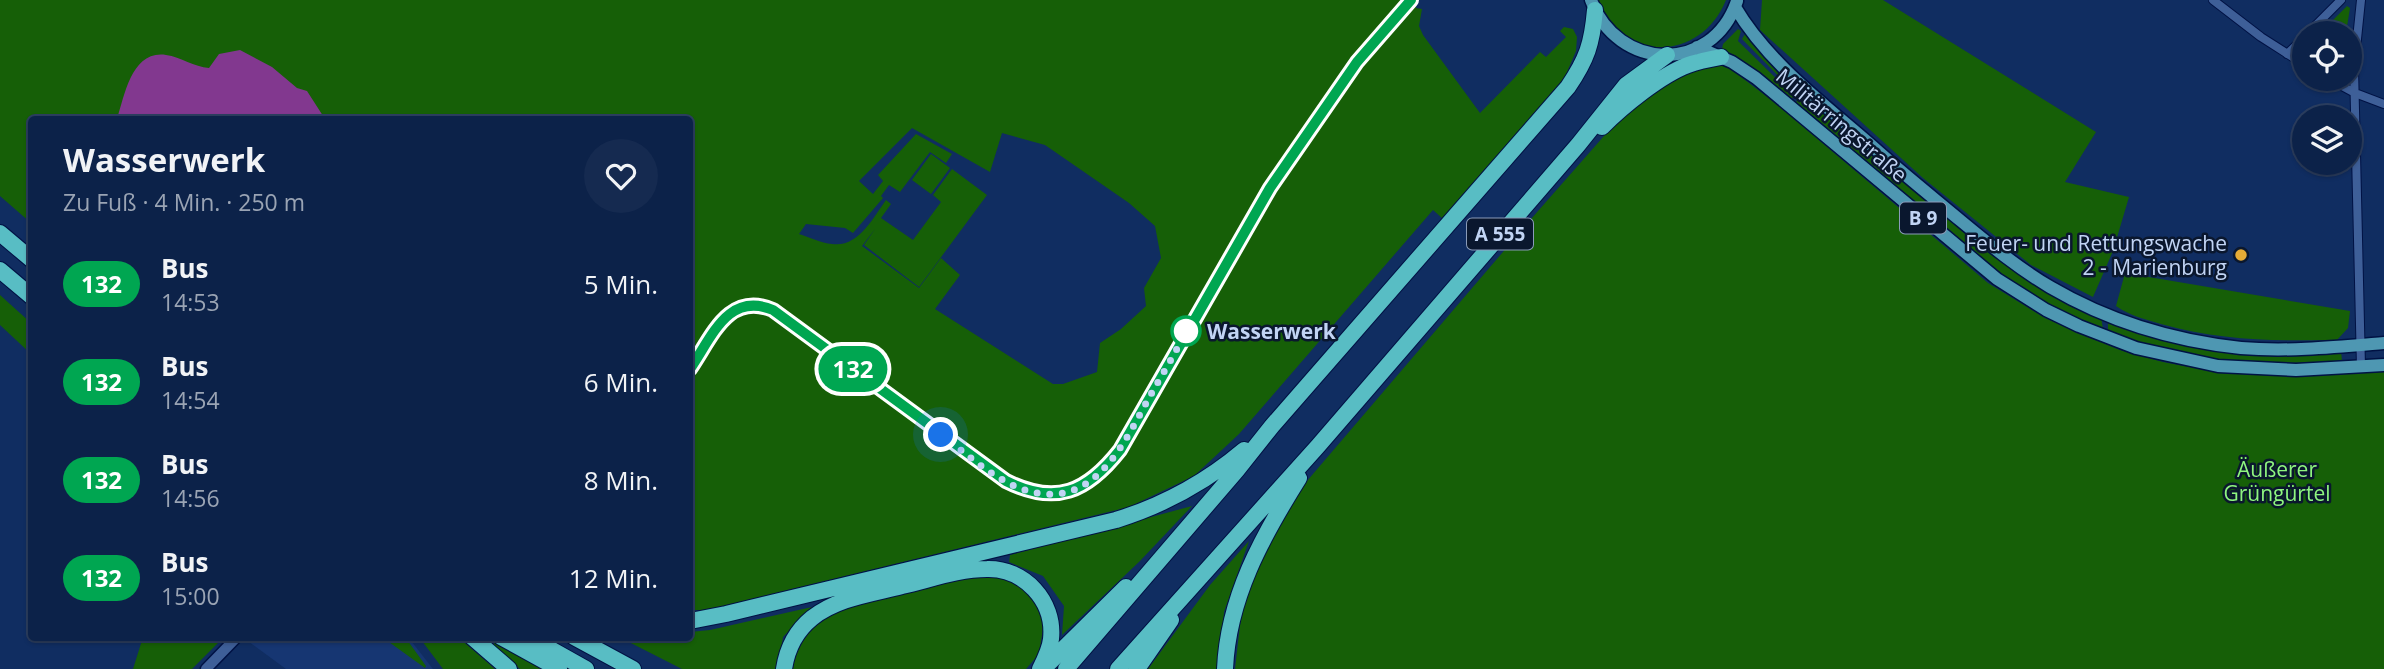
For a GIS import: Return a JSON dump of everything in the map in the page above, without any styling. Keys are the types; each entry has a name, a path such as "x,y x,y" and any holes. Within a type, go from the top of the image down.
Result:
{"highway":[{"name":"A 555","path":"1066,669 1272,426 1577,75 1591,46 1593,5"},
{"path":"1578,145 1626,85 1667,55"},
{"path":"1578,145 1635,99 1677,70 1695,62 1721,57"},
{"name":"A 555","path":"1118,669 1318,446 1578,145"},
{"path":"0,233 28,257"},
{"path":"0,270 28,294"},
{"path":"693,620 1009,547 1137,514 1174,499 1213,474 1272,426"},
{"path":"1225,669 1230,626 1244,579 1270,524 1318,446"},
{"path":"1042,669 1098,612 1169,547"},
{"path":"784,669 791,644 797,635 812,618 829,607 864,595 958,573 988,569 1008,572 1022,578 1036,590 1046,605 1051,637 1042,669"},
{"path":"1138,669 1184,597"},
{"path":"477,641 509,669"},
{"path":"508,641 559,669"},
{"path":"536,641 586,669"},
{"path":"581,641 633,669"}],"main road":[{"name":"B 9","path":"1593,5 1607,29 1620,41 1638,51 1667,55 1684,53 1718,33 1737,4"},
{"name":"Militärringstraße","path":"1737,4 1751,33 1824,104 2011,262 2052,288 2103,313 2146,329 2210,343 2274,349 2384,343"},
{"name":"Militärringstraße","path":"1697,47 1721,57 1756,78 1986,270 2046,310 2115,341 2193,362 2268,370 2384,365"}],"street":[{"path":"693,365 723,320 735,309 745,304 761,305 773,310 1006,481 1036,493 1065,492 1079,488 1094,479 1120,450 1270,188 1357,62 1411,0"},
{"path":"2213,0 2292,57"},
{"path":"2320,21 2341,0"},
{"path":"2361,0 2354,48 2361,367"},
{"path":"2287,54 2292,49"},
{"path":"2351,91 2384,104"},
{"path":"206,669 233,641"}],"shaded area":[{"path":"240,50 272,67 297,88 307,91 323,116 118,116 127,86 145,59 154,55 166,55 209,68 219,54"},
{"path":"248,641 411,641 433,669 286,669"}],"green space":[{"path":"0,0 1416,0 1416,8 1422,9 1419,26 1423,35 1480,113 1540,52 1546,57 1566,37 1560,31 1564,27 1573,29 1577,37 1576,51 1564,79 1442,218 1433,210 1239,434 1194,476 1129,507 706,610 693,610 693,116 28,116 28,220 0,196","holes":["912,128 990,172 1002,133 1045,145 1129,203 1155,226 1161,258 1144,288 1146,306 1121,329 1100,343 1097,372 1063,384 1053,384 935,309 960,275 941,258 919,288 862,246 875,229 864,245 919,287 987,195 952,169 933,195 941,202 913,240 881,218 891,204 886,200 864,230 850,241 841,244 828,243 799,234 806,224 845,228 853,233 883,198 881,196 889,185 900,192 930,152 946,163 952,154 916,134 878,175 883,181 873,194 859,181"]},
{"path":"1598,0 1726,0 1714,20 1699,35 1681,44 1662,47 1642,44 1625,36 1609,21"},
{"path":"1762,0 1883,0 2096,132 2065,182 2129,197 2113,251 2093,297 2031,265 1923,178 1760,30"},
{"path":"2347,6 2350,8 2348,21 2332,21"},
{"path":"1738,29 1741,31 1738,41 1790,92 1793,97 1791,100 1751,66 1722,49 1723,44"},
{"path":"1745,34 1790,82 1997,258 2015,271 2101,317 2103,329 2053,307 2009,280 1795,104 1798,99 1795,93 1742,39"},
{"name":"Äußerer Grüngürtel","path":"1713,63 1728,67 1774,102 1988,283 2045,318 2120,350 2163,362 2222,373 2287,376 2384,371 2384,669 1235,669 1240,625 1248,589 1260,559 1295,495 1626,111 1683,70"},
{"path":"931,154 950,168 931,194 912,180"},
{"path":"2125,273 2350,311 2348,328 2337,340 2248,339 2183,330 2138,317 2116,306"},
{"path":"0,295 28,320 28,351 0,325"},
{"path":"2108,320 2143,333 2341,351 2342,361 2253,362 2194,356 2136,342 2108,332"},
{"path":"1192,506 1140,561 1062,635 1064,606 1043,576 1009,562 1010,555"},
{"path":"1249,541 1224,612 1220,669 1148,669 1210,585"},
{"path":"992,574 1018,582 1031,595 1044,622 1039,654 1026,669 793,669 798,651 808,635 821,621 842,609 930,585"},
{"path":"812,607 783,637 778,669 682,669 627,641 693,641 693,632"},
{"path":"142,641 220,641 192,669 133,669"},
{"path":"388,641 408,641 425,668"},
{"path":"422,641 463,641 495,669 443,669"},
{"path":"494,642 544,669 520,669 494,646"}],"bus line":[{"name":"132","path":"693,365 723,320 735,309 745,304 761,305 773,310 1006,481 1036,493 1050,494 1079,488 1107,467 1120,450 1270,188 1357,62 1411,0"}],"place":[{"name":"Feuer- und Rettungswache 2 - Marienburg","path":"2241,255"},
{"name":"Wasserwerk","path":"1186,331"}],"route":[{"path":"941,435 1018,487 1050,494 1079,488 1107,467 1120,450 1186,331"}]}
